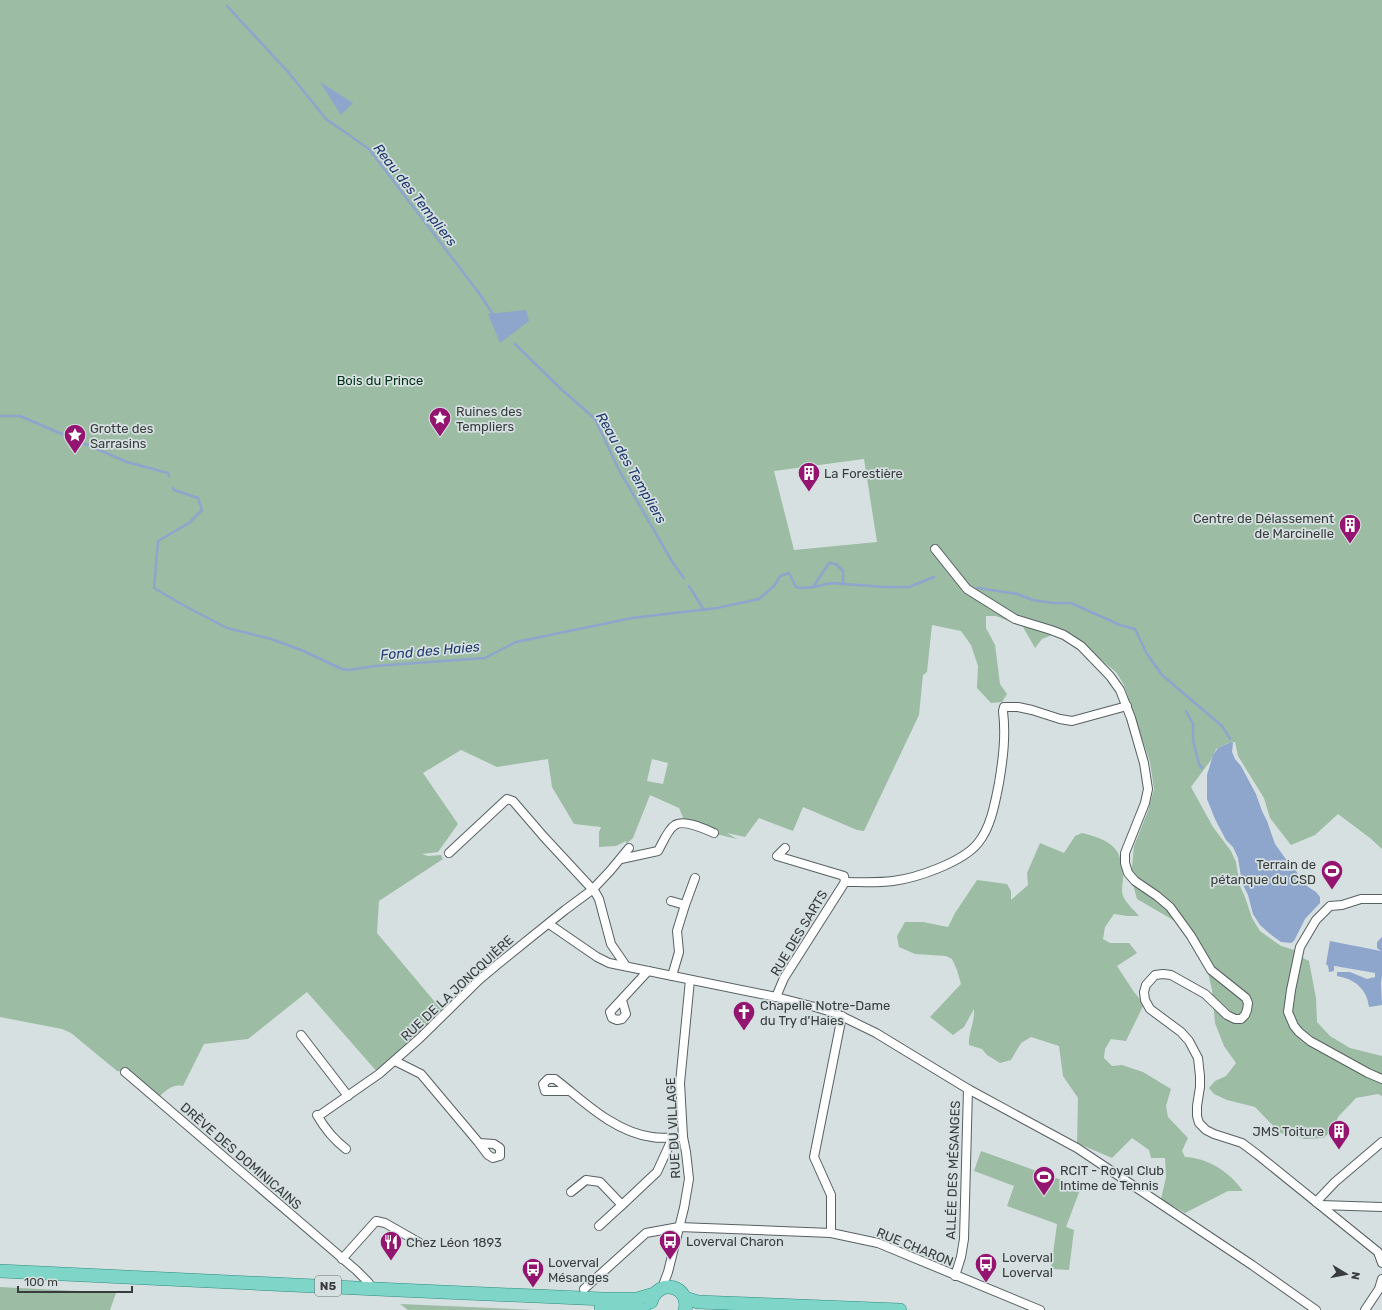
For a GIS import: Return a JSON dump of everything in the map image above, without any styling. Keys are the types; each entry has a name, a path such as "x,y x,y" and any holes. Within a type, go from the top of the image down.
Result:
{"main road":[{"name":"N5","path":"0,1271 637,1299 664,1290"},
{"name":"N5","path":"0,1279 644,1310"},
{"path":"652,1310 651,1302 664,1290 681,1292 685,1304 698,1302 900,1310"}],"street":[{"path":"935,549 967,589 1015,619 1058,632 1081,646 1110,676 1120,690 1127,706 1144,763 1148,789 1145,803 1125,853 1125,863 1128,873 1135,881 1158,896 1170,907 1212,970 1241,993 1246,998 1248,1003 1245,1015 1241,1019 1235,1019 1227,1015 1205,994 1171,976 1163,974 1155,975 1146,985 1144,992 1145,1000 1150,1009 1181,1032 1191,1045 1198,1058 1200,1087 1196,1106 1199,1123 1206,1130 1214,1134 1242,1143 1258,1155 1378,1252 1382,1263"},
{"name":"RUE DES SARTS","path":"845,882 894,881 911,877 948,864 966,854 978,843 984,833 997,792 1005,740 1004,707 1018,707 1072,721 1127,706"},
{"path":"449,853 507,799 513,802 595,892 599,899 611,944 626,966"},
{"path":"621,859 658,851 667,835 675,825 682,823 693,825 714,833"},
{"name":"RUE DE LA JONCQUIÈRE","path":"346,1149 326,1130 317,1115 320,1115 348,1096 395,1061 479,980 530,937 592,890 621,859 629,848"},
{"name":"RUE DES SARTS","path":"776,997 784,978 845,882 844,876 777,856 784,848"},
{"path":"672,976 679,952 677,931 695,878"},
{"path":"1382,899 1361,899 1342,905 1330,906 1316,920 1300,947 1288,1012 1294,1026 1310,1041 1368,1073 1382,1079"},
{"path":"671,901 685,905"},
{"path":"549,924 597,957 609,963 776,997 815,1007 835,1013 876,1033 968,1089 1077,1148 1252,1265 1316,1310"},
{"path":"622,1000 648,970"},
{"name":"RUE DU VILLAGE","path":"664,1290 669,1278 668,1272 684,1208 689,1179 683,1137 680,1083 690,980"},
{"path":"831,1233 831,1195 814,1157 842,1016"},
{"path":"301,1035 348,1096"},
{"path":"395,1061 421,1074 479,1143"},
{"name":"DRÈVE DES DOMINICAINS","path":"125,1072 342,1258 368,1282 372,1288"},
{"name":"ALLÉE DES MÉSANGES","path":"955,1276 961,1257 964,1239 968,1089"},
{"path":"570,1091 593,1110 625,1130 652,1137 683,1137"},
{"path":"599,1226 657,1172 673,1137"},
{"path":"1318,1203 1335,1182 1382,1142"},
{"path":"571,1192 586,1180 600,1182 622,1205"},
{"path":"1318,1203 1382,1207"},
{"path":"342,1258 376,1221 384,1223 420,1243"},
{"name":"RUE CHARON","path":"584,1290 646,1232 679,1227 831,1233 878,1243 1040,1310"},
{"path":"1365,1310 1379,1288 1382,1280"}],"green space":[{"name":"Bois du Prince","path":"0,0 1382,0 1382,849 1338,814 1315,835 1291,845 1270,818 1264,798 1238,756 1235,742 1228,743 1216,749 1211,760 1191,787 1213,827 1231,851 1236,862 1240,886 1252,918 1260,931 1281,946 1298,951 1303,958 1309,961 1316,998 1317,1022 1330,1036 1350,1048 1382,1056 1382,1096 1378,1094 1356,1098 1338,1117 1334,1129 1323,1138 1305,1139 1280,1133 1255,1107 1227,1100 1214,1094 1209,1088 1215,1081 1226,1076 1236,1063 1224,1046 1215,1023 1212,990 1204,955 1180,924 1137,899 1131,877 1134,846 1148,811 1154,789 1150,762 1124,685 1116,672 1089,650 1057,633 1042,639 1035,648 1023,627 996,616 986,616 986,628 995,645 1000,684 1007,694 1002,702 991,703 977,688 978,666 971,645 961,631 932,625 927,672 923,675 919,715 864,831 857,830 803,807 793,831 759,818 745,837 727,833 737,839 687,827 679,808 650,795 633,838 626,844 626,841 616,846 599,847 599,832 601,827 574,824 552,787 548,759 497,767 461,750 423,773 458,824 438,852 422,854 428,856 441,855 443,859 379,901 377,933 445,1014 379,1074 307,992 248,1039 204,1044 183,1086 173,1087 159,1097 131,1073 117,1071 71,1033 62,1029 0,1017","holes":["864,459 877,542 794,550 774,471","652,759 668,763 663,784 647,781"]},
{"path":"1082,833 1100,839 1113,846 1121,859 1123,896 1139,916 1114,914 1105,927 1103,939 1110,943 1129,943 1137,953 1117,966 1134,992 1144,1004 1126,1041 1111,1039 1105,1049 1104,1058 1112,1066 1122,1065 1143,1072 1171,1089 1166,1106 1168,1117 1188,1138 1182,1151 1185,1157 1202,1160 1218,1167 1232,1178 1243,1191 1228,1191 1185,1213 1161,1199 1166,1177 1165,1158 1151,1158 1149,1150 1132,1138 1112,1158 1077,1143 1078,1098 1063,1076 1059,1046 1031,1037 1021,1043 1011,1060 1000,1063 987,1055 982,1049 969,1045 974,1018 974,1009 964,1027 953,1035 930,1017 961,984 952,959 946,956 915,954 899,947 897,936 905,922 923,922 948,927 955,913 977,880 1007,884 1011,891 1011,900 1028,885 1027,873 1040,843 1064,853 1075,836"},
{"name":"RCIT - Royal Club Intime de Tennis","path":"981,1151 1081,1187 1066,1227 1074,1230 1069,1270 1051,1269 1057,1224 1007,1206 1014,1186 974,1171"},
{"path":"0,1287 116,1293 110,1310 0,1310"},
{"path":"400,1304 536,1310 408,1310"}],"water":[{"path":"320,82 353,103 341,115"},
{"path":"526,310 529,321 500,343 488,314"},
{"path":"1231,742 1233,743 1232,752 1235,759 1241,766 1256,794 1275,844 1288,862 1294,867 1300,878 1320,897 1320,903 1305,919 1294,941 1291,943 1281,942 1270,934 1260,925 1253,914 1248,895 1242,883 1238,858 1233,847 1226,840 1207,799 1207,775 1213,755 1218,748"},
{"path":"1382,937 1382,1005 1369,1007 1363,990 1355,982 1337,976 1337,972 1350,972 1367,979 1375,977 1375,973 1335,966 1334,971 1329,972 1326,964 1330,941 1381,951 1377,948 1377,942"}],"waterway":[{"name":"Reau des Templiers","path":"227,6 289,73 326,119 369,149 479,293 494,316"},
{"name":"Reau des Templiers","path":"515,344 561,389 595,419 619,470 673,563 684,578"},
{"name":"Fond des Haies","path":"0,416 20,416 127,462 168,473 169,476"},
{"name":"Fond des Haies","path":"173,488 174,490 198,498 202,510 189,523 158,541 154,588 227,628 271,639 301,650 342,669 349,670 375,666 485,658 516,642 632,618 717,608 759,599 774,586 780,576 789,573 796,587 802,588 831,583 884,587 909,587 934,577"},
{"path":"813,587 829,563 836,564 843,571 843,584"},
{"name":"Reau des Templiers","path":"689,586 704,610"},
{"name":"Fond des Haies","path":"975,590 978,588 1017,594 1033,600 1052,603 1071,603 1120,625 1135,629 1147,654 1162,675 1222,726 1230,739"},
{"path":"1186,711 1193,724 1193,740 1199,764 1202,768"}],"place":[{"name":"Ruines des Templiers","path":"440,438"},
{"name":"Grotte des Sarrasins","path":"75,454"},
{"name":"La Forestière","path":"809,492"},
{"name":"Centre de Délassement de Marcinelle","path":"1350,544"},
{"name":"Terrain de pétanque du CSD","path":"1332,890"},
{"name":"Chapelle Notre-Dame du Try d'Haies","path":"744,1032"},
{"name":"JMS Toiture","path":"1339,1150"},
{"name":"RCIT - Royal Club Intime de Tennis","path":"1044,1196"},
{"name":"Loverval Charon","path":"670,1260"},
{"name":"Chez Léon 1893","path":"391,1262"},
{"name":"Loverval Loverval","path":"986,1284"},
{"name":"Loverval Mésanges","path":"533,1288"}]}
